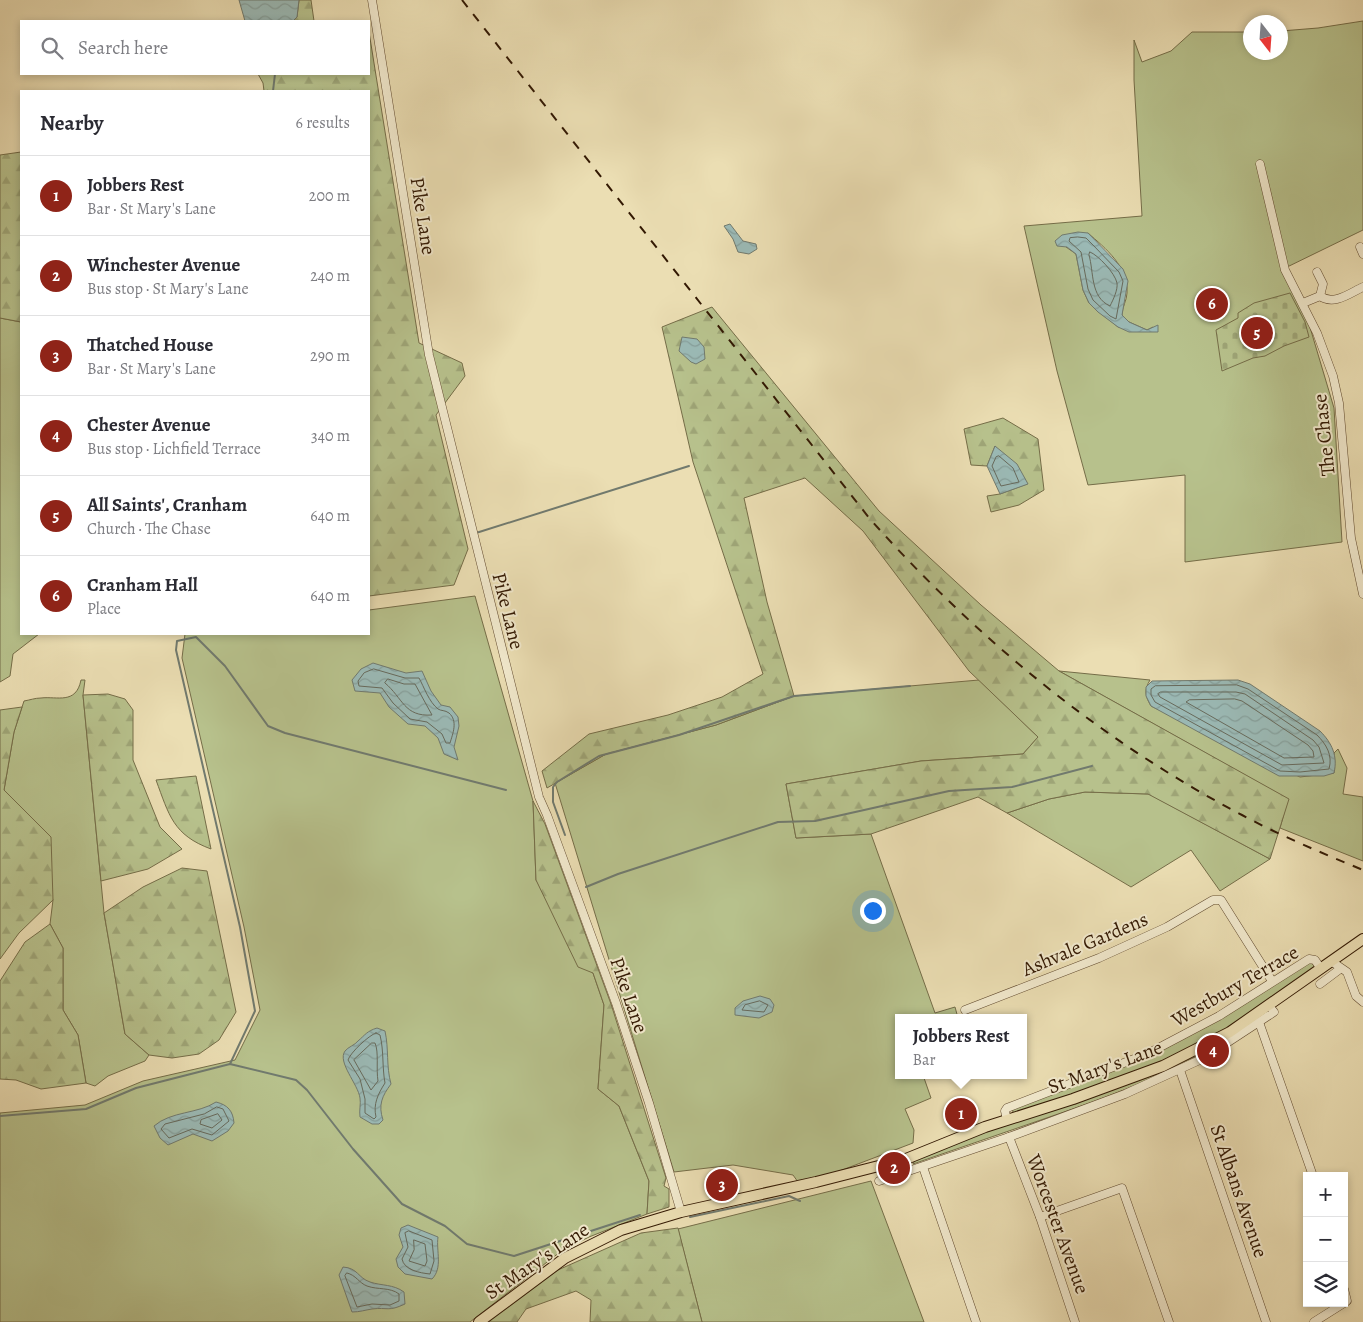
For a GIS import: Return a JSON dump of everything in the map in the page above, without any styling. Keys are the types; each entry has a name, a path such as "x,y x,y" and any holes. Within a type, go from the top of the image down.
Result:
{"main road":[{"name":"St Mary's Lane","path":"479,1322 530,1283 592,1243 621,1230 681,1212 816,1182 906,1159 1007,1120 1073,1099 1163,1066 1230,1032 1270,1006 1363,939"}],"street":[{"name":"Pike Lane","path":"372,0 429,355 504,665 538,797 547,815 616,1003 649,1103 681,1212"},
{"name":"The Chase","path":"1260,164 1286,270 1319,336 1333,376 1339,403 1351,538 1363,594"},
{"path":"1317,272 1323,284 1320,296"},
{"path":"1320,296 1326,300 1336,300 1363,287"},
{"path":"1303,303 1320,296"},
{"name":"Ashvale Gardens","path":"965,1010 1099,958 1167,927 1213,900 1221,900 1272,981"},
{"name":"Westbury Terrace","path":"1007,1120 1005,1111 1007,1108 1147,1054 1219,1016 1309,959 1315,960 1321,969"},
{"path":"1331,962 1347,972 1356,996 1363,1002"},
{"path":"1320,984 1340,969"},
{"path":"879,1180 923,1167 1069,1116 1180,1070 1212,1054 1274,1012 1270,1006"},
{"path":"1259,1022 1312,1172"},
{"name":"St Albans Avenue","path":"1180,1070 1266,1322"},
{"name":"Worcester Avenue","path":"1009,1137 1040,1217 1075,1322"},
{"path":"906,1159 911,1171"},
{"path":"923,1167 976,1322"},
{"path":"1040,1217 1122,1188 1169,1322"},
{"path":"1314,1322 1337,1307"}],"green space":[{"path":"299,0 311,0 314,20 294,20 297,17"},
{"path":"1363,21 1363,230 1281,270 1309,324 1334,408 1342,542 1185,562 1185,475 1088,485 1057,371 1024,226 1142,216 1134,80 1134,40 1142,62 1171,51 1192,32 1243,32 1243,60 1288,60 1288,30","holes":["1088,233 1108,252 1120,267 1127,284 1122,315 1129,322 1147,330 1153,327 1156,331 1118,327 1089,303 1083,290 1076,254 1066,247"]},
{"path":"370,38 419,343 462,363 465,376 436,415 468,549 454,585 370,596 370,90 264,90 263,83 259,75 370,75"},
{"path":"20,152 20,322 0,318 0,155"},
{"path":"1290,293 1305,322 1309,337 1284,346 1265,356 1253,358 1222,371 1216,330 1238,318 1238,313 1254,303"},
{"path":"712,307 879,511 981,605 1059,671 1289,799 1270,859 1148,794 1085,792 1049,799 1007,813 978,797 871,834 796,838 786,784 921,761 1023,754 1038,737 969,671 863,531 805,478 744,498 767,602 794,696 716,725 606,754 547,788 542,771 589,734 668,715 722,697 763,674 693,462 662,327"},
{"path":"0,318 20,322 20,635 38,635 13,654 10,676 0,682"},
{"path":"1003,418 1038,439 1044,490 1019,505 991,512 987,496 1000,494 1027,484 995,446 987,466 971,465 964,429"},
{"path":"475,596 533,801 536,880 593,973 604,1005 598,1089 619,1106 649,1181 647,1214 589,1237 560,1252 470,1322 0,1322 0,1113 85,1105 143,1081 235,1060 260,1010 244,927 182,658 185,635 370,635 370,610"},
{"path":"1059,671 1150,680 1146,693 1151,706 1300,777 1334,773 1334,753 1338,749 1347,768 1343,794 1363,797 1363,861 1280,828 1288,799"},
{"path":"81,680 85,680 83,695 104,913 125,1034 149,1055 145,1061 108,1076 95,1086 86,1083 78,1035 63,1010 63,948 50,924 53,900 4,790 14,732 24,701 39,698 65,698 75,693 79,688"},
{"path":"979,680 1038,737 1023,754 921,761 786,784 796,838 871,834 935,1013 955,1007 957,1014 895,1014 895,1079 924,1079 931,1098 905,1109 914,1130 913,1143 829,1175 798,1182 793,1175 733,1165 674,1172 555,783 606,754 716,725 794,696"},
{"path":"108,694 125,699 133,710 133,760 160,827 182,849 148,869 101,881 83,695"},
{"path":"22,707 14,732 4,790 51,837 53,900 19,933 0,959 0,710"},
{"path":"196,776 211,849 188,837 180,830 169,814 156,780"},
{"path":"1085,792 1149,794 1270,859 1220,891 1191,850 1131,887 1007,813 1049,799"},
{"path":"533,801 545,824 611,1004 666,1178 664,1186 669,1189 669,1207 647,1214 649,1181 619,1106 598,1089 604,1005 593,973 578,967 536,880"},
{"path":"182,868 207,871 236,1012 219,1040 199,1054 172,1058 149,1055 125,1034 104,913 143,887"},
{"path":"50,924 63,948 63,1010 78,1035 86,1083 41,1089 16,1080 0,1079 0,981 25,942"},
{"path":"1311,962 1315,967 1237,1024 1145,1069 1015,1114 1013,1112 1012,1108 1149,1055 1305,963"},
{"path":"1202,1054 1203,1056 1144,1082 1093,1102 913,1164 915,1160 1007,1123 1140,1079"},
{"path":"871,1181 924,1322 702,1322 678,1229"},
{"path":"678,1228 702,1322 590,1322 591,1300 576,1291 526,1309 517,1322 488,1322 549,1274 641,1233"}],"water":[{"path":"239,0 299,0 297,17 294,20 245,20"},
{"path":"730,224 743,241 756,244 757,249 749,254 738,252 733,239 724,226"},
{"path":"1078,232 1088,233 1123,269 1128,281 1122,315 1129,322 1147,330 1158,325 1158,332 1129,332 1118,327 1089,303 1083,290 1076,254 1067,247 1057,246 1055,241 1062,235"},
{"path":"682,337 697,339 704,347 705,359 696,364 679,351"},
{"path":"995,446 1017,464 1028,484 1000,494 987,466"},
{"path":"373,663 406,673 422,671 431,691 441,705 450,707 458,717 459,726 454,747 458,760 444,754 438,738 425,726 408,724 389,707 380,693 355,691 352,680 361,669"},
{"path":"1238,680 1250,684 1320,731 1328,740 1333,750 1335,761 1334,773 1324,776 1279,776 1151,706 1146,696 1146,687 1152,681"},
{"path":"760,996 770,999 774,1005 772,1012 759,1018 735,1015 735,1008 743,1001"},
{"path":"377,1028 385,1031 391,1084 382,1101 383,1120 379,1124 372,1124 360,1117 360,1098 343,1056 346,1050 368,1032"},
{"path":"216,1102 227,1107 232,1115 234,1123 228,1131 212,1141 193,1134 168,1145 160,1138 154,1126 161,1121 201,1109"},
{"path":"408,1225 438,1237 438,1265 432,1279 405,1274 398,1267 396,1259 403,1247 399,1235 401,1228"},
{"path":"343,1267 352,1269 370,1282 400,1289 404,1292 405,1304 391,1309 352,1312 339,1275"}],"waterway":[{"path":"273,90 275,75"},
{"path":"476,533 689,466"},
{"path":"230,1064 255,1011 240,927 176,650 177,641 196,637 225,666 268,726 285,733 506,790"},
{"path":"565,835 553,802 553,787 557,782 599,756 679,735 794,696 910,686"},
{"path":"586,887 618,874 778,822 815,821 949,791 1012,787 1092,766"},
{"path":"0,1116 86,1109 136,1088 230,1064 296,1080 307,1090 353,1149 402,1204 445,1226 467,1244 514,1256 640,1215"},
{"path":"690,1217 789,1196 800,1201"}],"railway":[{"path":"462,0 870,519 953,605 1043,684 1139,754 1190,786 1257,823 1363,870"}],"place":[{"name":"Cranham Hall","path":"1212,304"},
{"name":"All Saints', Cranham","path":"1257,333"},
{"name":"Chester Avenue","path":"1213,1051"},
{"name":"Jobbers Rest","path":"961,1114"},
{"name":"Winchester Avenue","path":"894,1168"},
{"name":"Thatched House","path":"722,1185"}]}
